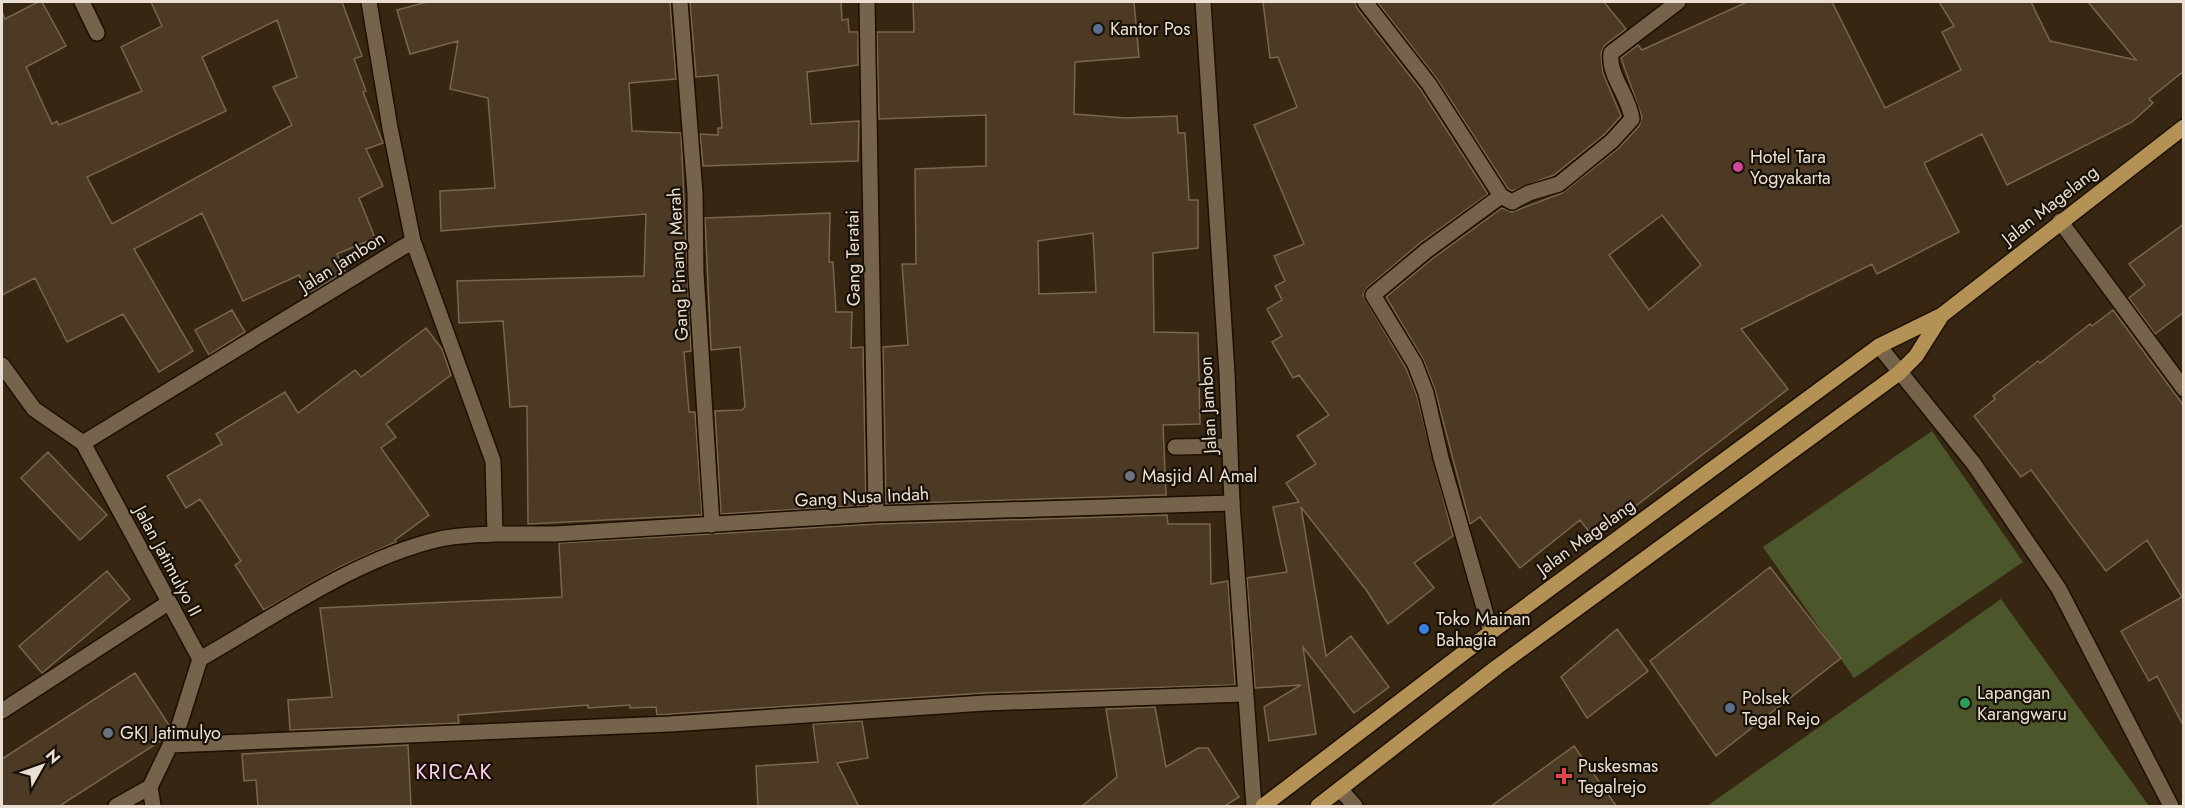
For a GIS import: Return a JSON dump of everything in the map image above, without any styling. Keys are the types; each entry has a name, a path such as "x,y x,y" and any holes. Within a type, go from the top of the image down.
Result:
{"main road":[{"name":"Jalan Magelang","path":"1263,807 1491,632 1879,346 1942,315 2060,221 2184,127"},
{"name":"Jalan Magelang","path":"1318,807 1497,667 1899,373 1916,356 1942,315"}],"street":[{"path":"81,2 97,33"},
{"name":"Jalan Jambon","path":"83,443 414,241 390,128 369,2"},
{"name":"Gang Pinang Merah","path":"681,2 695,193 696,273 712,525"},
{"name":"Gang Teratai","path":"867,2 876,514"},
{"name":"Jalan Jambon","path":"1203,2 1244,694 1254,807"},
{"path":"1365,2 1429,84 1501,196 1512,202 1528,193 1559,184 1612,141 1632,119 1630,105 1610,65 1611,52 1678,2"},
{"path":"1491,632 1441,458 1426,393 1415,364 1373,295 1426,251 1501,196"},
{"path":"2060,221 2184,389"},
{"path":"414,241 493,461 495,534"},
{"path":"1879,346 1974,464 2059,589 2170,807"},
{"name":"Jalan Jatimulyo II","path":"2,365 34,409 83,443 200,659"},
{"path":"1175,447 1229,446"},
{"name":"Gang Nusa Indah","path":"200,659 343,577 399,551 442,538 495,534 555,534 876,514 1232,503"},
{"path":"2,711 168,603"},
{"path":"153,807 150,787 178,729 200,659"},
{"path":"170,745 658,725 985,703 1244,694"},
{"path":"116,807 150,787"},
{"path":"1340,789 1355,807"}],"green space":[{"path":"1932,431 2023,562 1854,678 1763,547"},
{"name":"Lapangan Karangwaru","path":"2001,599 2149,806 1707,806"}],"building":[{"path":"42,2 66,46 26,67 52,124 57,121 59,125 142,91 121,47 162,26 151,2 342,2 362,56 354,59 366,91 363,92 383,143 366,149 383,186 359,198 375,238 337,254 345,271 317,289 307,293 299,275 243,301 202,213 134,249 193,351 159,372 123,314 67,342 35,278 2,295 2,12 5,19","holes":["277,20 297,77 273,87 292,125 112,224 87,177 226,111 202,57"]},
{"path":"427,2 670,2 676,79 629,83 632,131 681,133 691,351 684,352 689,412 695,412 702,515 528,524 527,406 510,407 503,321 459,323 457,281 644,276 646,214 441,231 440,191 495,188 488,98 450,89 458,41 410,54 397,10"},
{"path":"690,2 841,2 842,20 848,19 849,32 858,32 858,65 807,72 811,124 859,121 858,161 703,166 700,134 718,135 718,128 722,128 718,75 696,77"},
{"path":"913,2 1134,2 1139,57 1075,62 1074,114 1125,118 1177,116 1178,133 1185,133 1189,200 1198,200 1198,248 1153,253 1154,332 1198,333 1200,424 1163,425 1166,495 886,504 883,347 908,345 902,264 916,264 915,169 986,166 986,115 879,119 877,32 914,32","holes":["1093,233 1096,292 1039,294 1038,241"]},
{"path":"1263,2 1355,2 1357,8 1421,90 1488,194 1420,243 1367,288 1363,295 1406,368 1417,396 1453,536 1414,563 1434,588 1388,624 1367,591 1301,507 1326,656 1351,636 1389,687 1354,713 1303,647 1316,734 1269,741 1264,707 1301,685 1255,688 1247,578 1287,572 1273,507 1299,502 1286,483 1316,464 1297,436 1329,415 1299,375 1293,378 1272,342 1282,336 1267,309 1282,300 1275,286 1285,281 1274,256 1304,244 1254,125 1297,107 1278,57 1270,58"},
{"path":"1377,2 1604,2 1626,29 1605,45 1601,53 1603,73 1621,116 1605,134 1554,175 1512,191 1508,189 1437,79"},
{"path":"1747,2 1832,2 1885,108 1961,70 1942,32 1954,26 1939,2 2031,2 2050,41 2136,60 2088,2 2184,2 2184,71 2149,99 2153,103 2132,122 2007,185 1982,134 1924,163 1959,232 1877,274 1872,264 1741,329 1788,389 1594,538 1580,520 1520,568 1480,517 1470,524 1435,390 1423,359 1386,297 1432,259 1502,208 1512,212 1562,193 1619,148 1639,126 1642,117 1621,58 1638,45 1642,50","holes":["1662,215 1701,265 1649,310 1609,255"]},
{"path":"830,213 829,262 833,262 836,312 852,312 851,348 863,347 866,505 721,514 715,411 742,410 745,407 740,347 711,350 705,218"},
{"path":"2184,224 2184,312 2155,334 2129,298 2145,285 2129,264"},
{"path":"232,310 245,332 209,355 195,330"},
{"path":"2113,310 2184,406 2184,727 2157,676 2149,681 2121,631 2182,597 2147,540 2106,571 2031,470 2021,477 1974,416 1995,399 1993,396 2038,361 2040,363 2090,324 2092,326"},
{"path":"426,328 442,349 451,375 386,424 396,437 381,448 429,515 395,540 396,542 342,566 264,610 235,565 241,561 200,499 186,508 167,476 222,444 216,434 285,392 298,413 355,370 361,377"},
{"path":"48,452 107,515 80,540 21,478"},
{"path":"1167,515 1168,524 1210,524 1211,584 1228,581 1235,685 985,693 657,715 656,707 630,708 630,705 588,708 588,705 458,715 459,723 290,730 288,700 332,697 320,608 562,597 559,543 876,524"},
{"name":"Polsek Tegal Rejo","path":"1770,567 1841,658 1716,756 1650,661"},
{"path":"107,571 130,599 42,673 19,646"},
{"path":"1617,629 1648,671 1587,718 1561,677"},
{"name":"GKJ Jatimulyo","path":"135,673 169,725 162,740 58,807 2,807 2,759"},
{"path":"1155,707 1166,767 1198,748 1208,748 1239,797 1223,807 1081,807 1117,777 1106,709"},
{"path":"862,721 868,758 837,763 859,807 758,807 756,766 818,762 813,724"},
{"path":"408,745 411,807 258,807 256,780 244,781 242,754"},
{"name":"Puskesmas Tegalrejo","path":"1574,746 1617,807 1490,807"}],"place":[{"name":"Kantor Pos","path":"1098,29"},
{"name":"Hotel Tara Yogyakarta","path":"1738,167"},
{"name":"Masjid Al Amal","path":"1130,476"},
{"name":"Toko Mainan Bahagia","path":"1424,629"},
{"name":"Lapangan Karangwaru","path":"1965,703"},
{"name":"Polsek Tegal Rejo","path":"1730,708"},
{"name":"GKJ Jatimulyo","path":"108,733"},
{"name":"Puskesmas Tegalrejo","path":"1564,776"}],"district":[{"name":"KRICAK","path":"454,772"}]}
